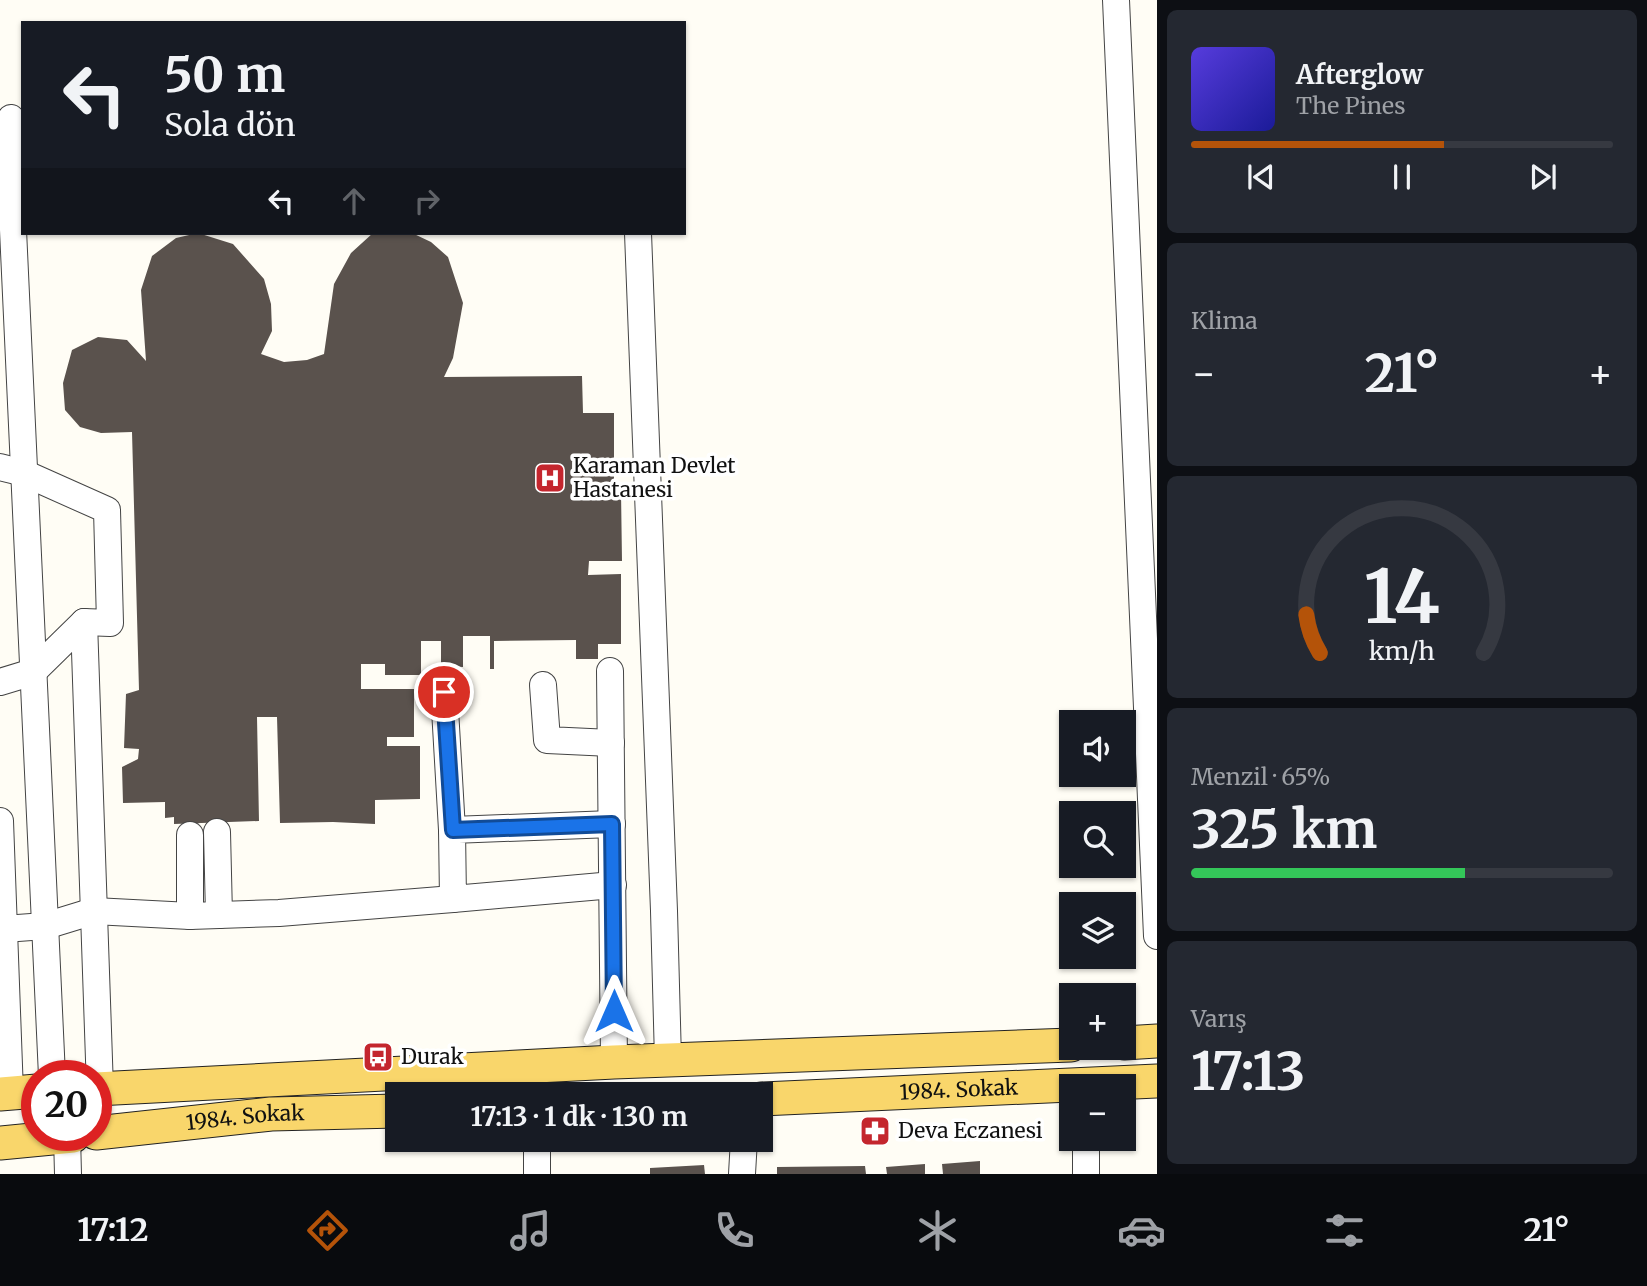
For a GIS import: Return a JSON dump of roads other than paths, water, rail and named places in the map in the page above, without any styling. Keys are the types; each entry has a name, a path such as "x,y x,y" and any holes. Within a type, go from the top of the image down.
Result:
{"main road":[{"path":"1136,1042 1157,1041"},
{"path":"112,1088 614,1062 1059,1045"},
{"name":"1984. Sokak","path":"1136,1082 1157,1081"},
{"name":"1984. Sokak","path":"773,1098 1059,1086"},
{"name":"1984. Sokak","path":"112,1131 271,1114 385,1111"},
{"path":"0,1143 21,1141"}],"street":[{"path":"1116,0 1157,936"},
{"path":"11,118 16,161 18,222 12,470 33,672 51,1060"},
{"path":"638,235 668,1060"},
{"path":"0,682 33,672 84,622 110,623 107,510 12,470"},
{"path":"84,622 97,1060"},
{"path":"610,671 614,1062"},
{"path":"543,685 547,740 611,743"},
{"path":"444,692 453,830 453,899"},
{"path":"0,821 4,929 16,1093"},
{"path":"453,830 612,824"},
{"path":"190,916 204,833 219,915"},
{"path":"4,929 45,926 94,911 190,916 279,913 613,885"},
{"path":"67,1151 68,1174"},
{"path":"1086,1174 1087,1151"},
{"path":"537,1152 537,1174"},
{"path":"742,1174 743,1152"}],"place":[{"name":"Karaman Devlet Hastanesi","path":"550,478"},
{"name":"Durak","path":"378,1057"},
{"name":"Deva Eczanesi","path":"875,1131"}]}
